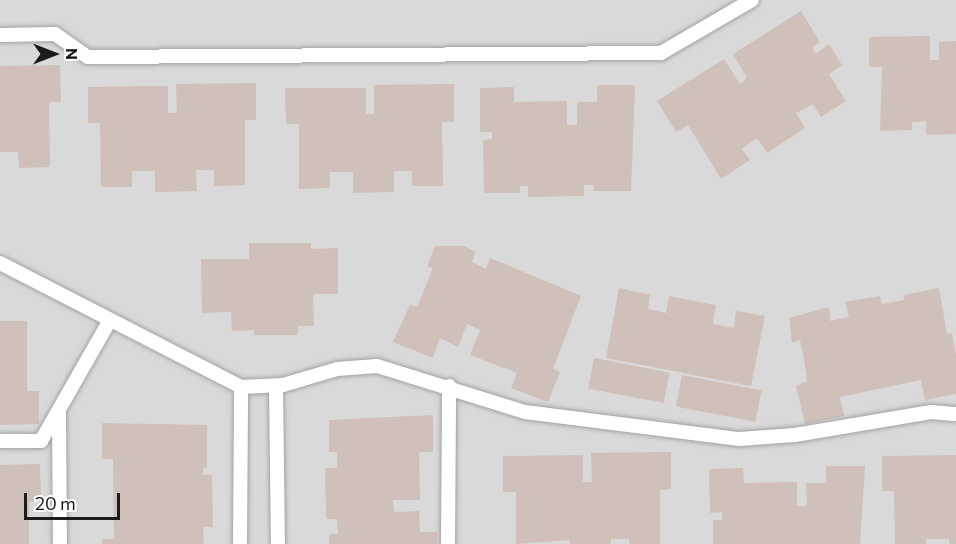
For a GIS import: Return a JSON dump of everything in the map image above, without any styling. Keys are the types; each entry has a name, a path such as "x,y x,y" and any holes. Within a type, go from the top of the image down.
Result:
{"lane":[{"path":"0,35 55,34 88,57 661,54 752,0"},
{"path":"0,263 241,387 276,386 337,369 377,366 449,386 525,412 740,439 795,435 931,412 956,414"},
{"path":"0,441 41,441 110,320"},
{"path":"276,386 278,544"},
{"path":"448,544 449,386"},
{"path":"240,544 241,387"},
{"path":"59,409 60,544"}],"shaded area":[{"path":"0,0 956,0 956,544 0,544"}],"building":[{"path":"801,11 820,42 812,47 816,54 829,44 842,65 829,74 846,101 821,117 813,104 796,113 805,128 767,153 757,138 742,149 750,160 721,179 688,125 676,132 657,101 724,59 740,84 747,78 733,54"},
{"path":"930,36 930,60 939,60 939,42 956,41 956,134 926,135 926,121 912,122 912,130 880,131 882,67 869,67 869,37"},
{"path":"60,65 61,102 49,102 50,167 19,168 18,152 0,152 0,66"},
{"path":"256,83 256,120 245,120 245,185 214,186 214,170 196,170 197,191 155,192 155,171 132,171 132,187 101,187 100,123 88,123 88,87 168,86 168,113 177,113 176,84"},
{"path":"454,84 454,122 442,122 443,186 412,186 412,171 394,171 394,192 353,193 353,172 330,172 330,188 299,189 299,124 286,124 285,88 366,88 366,114 374,114 374,85"},
{"path":"597,85 635,85 631,191 594,191 593,185 584,185 584,196 528,197 528,186 520,186 520,193 484,193 483,140 492,139 492,132 480,132 480,88 514,87 514,102 567,101 567,125 577,125 577,102 597,102"},
{"path":"249,243 311,243 311,249 338,248 338,294 313,294 314,326 298,326 298,335 254,335 254,330 232,331 231,312 202,313 201,259 249,259"},
{"path":"435,246 464,246 476,252 472,262 486,269 490,258 581,296 553,369 560,372 548,402 511,388 517,373 470,355 480,330 467,324 458,347 440,338 433,358 393,342 410,305 417,307 433,268 427,267"},
{"path":"619,288 650,295 648,309 666,313 669,296 716,305 713,324 734,328 736,311 765,316 751,386 606,358"},
{"path":"939,288 947,334 952,333 956,355 956,394 925,400 921,380 840,397 844,416 805,424 796,386 807,381 804,359 800,340 792,343 789,318 829,307 830,321 849,317 845,302 880,296 882,304 905,300 903,295"},
{"path":"0,321 27,321 27,391 39,391 39,424 0,425"},
{"path":"594,358 670,373 664,403 588,388"},
{"path":"682,375 762,390 755,422 676,406"},
{"path":"433,415 433,452 419,452 420,500 393,500 394,512 419,511 420,532 437,532 437,544 329,544 329,534 338,534 337,519 326,519 325,468 337,468 337,452 329,452 329,420"},
{"path":"102,423 207,425 207,468 203,468 203,475 212,475 213,527 203,527 204,544 102,544 102,539 114,539 113,459 102,459"},
{"path":"671,452 671,489 660,490 660,544 629,544 629,539 611,539 611,544 570,544 570,540 516,544 516,492 503,492 503,456 583,455 583,482 592,482 591,453"},
{"path":"956,455 956,544 949,544 949,539 926,539 926,544 895,544 894,491 882,491 882,456"},
{"path":"40,464 41,501 29,502 29,544 0,544 0,465"},
{"path":"826,466 865,466 860,544 713,544 713,520 722,520 722,512 710,513 709,469 743,468 744,483 797,482 797,506 807,506 806,483 826,483"}]}
